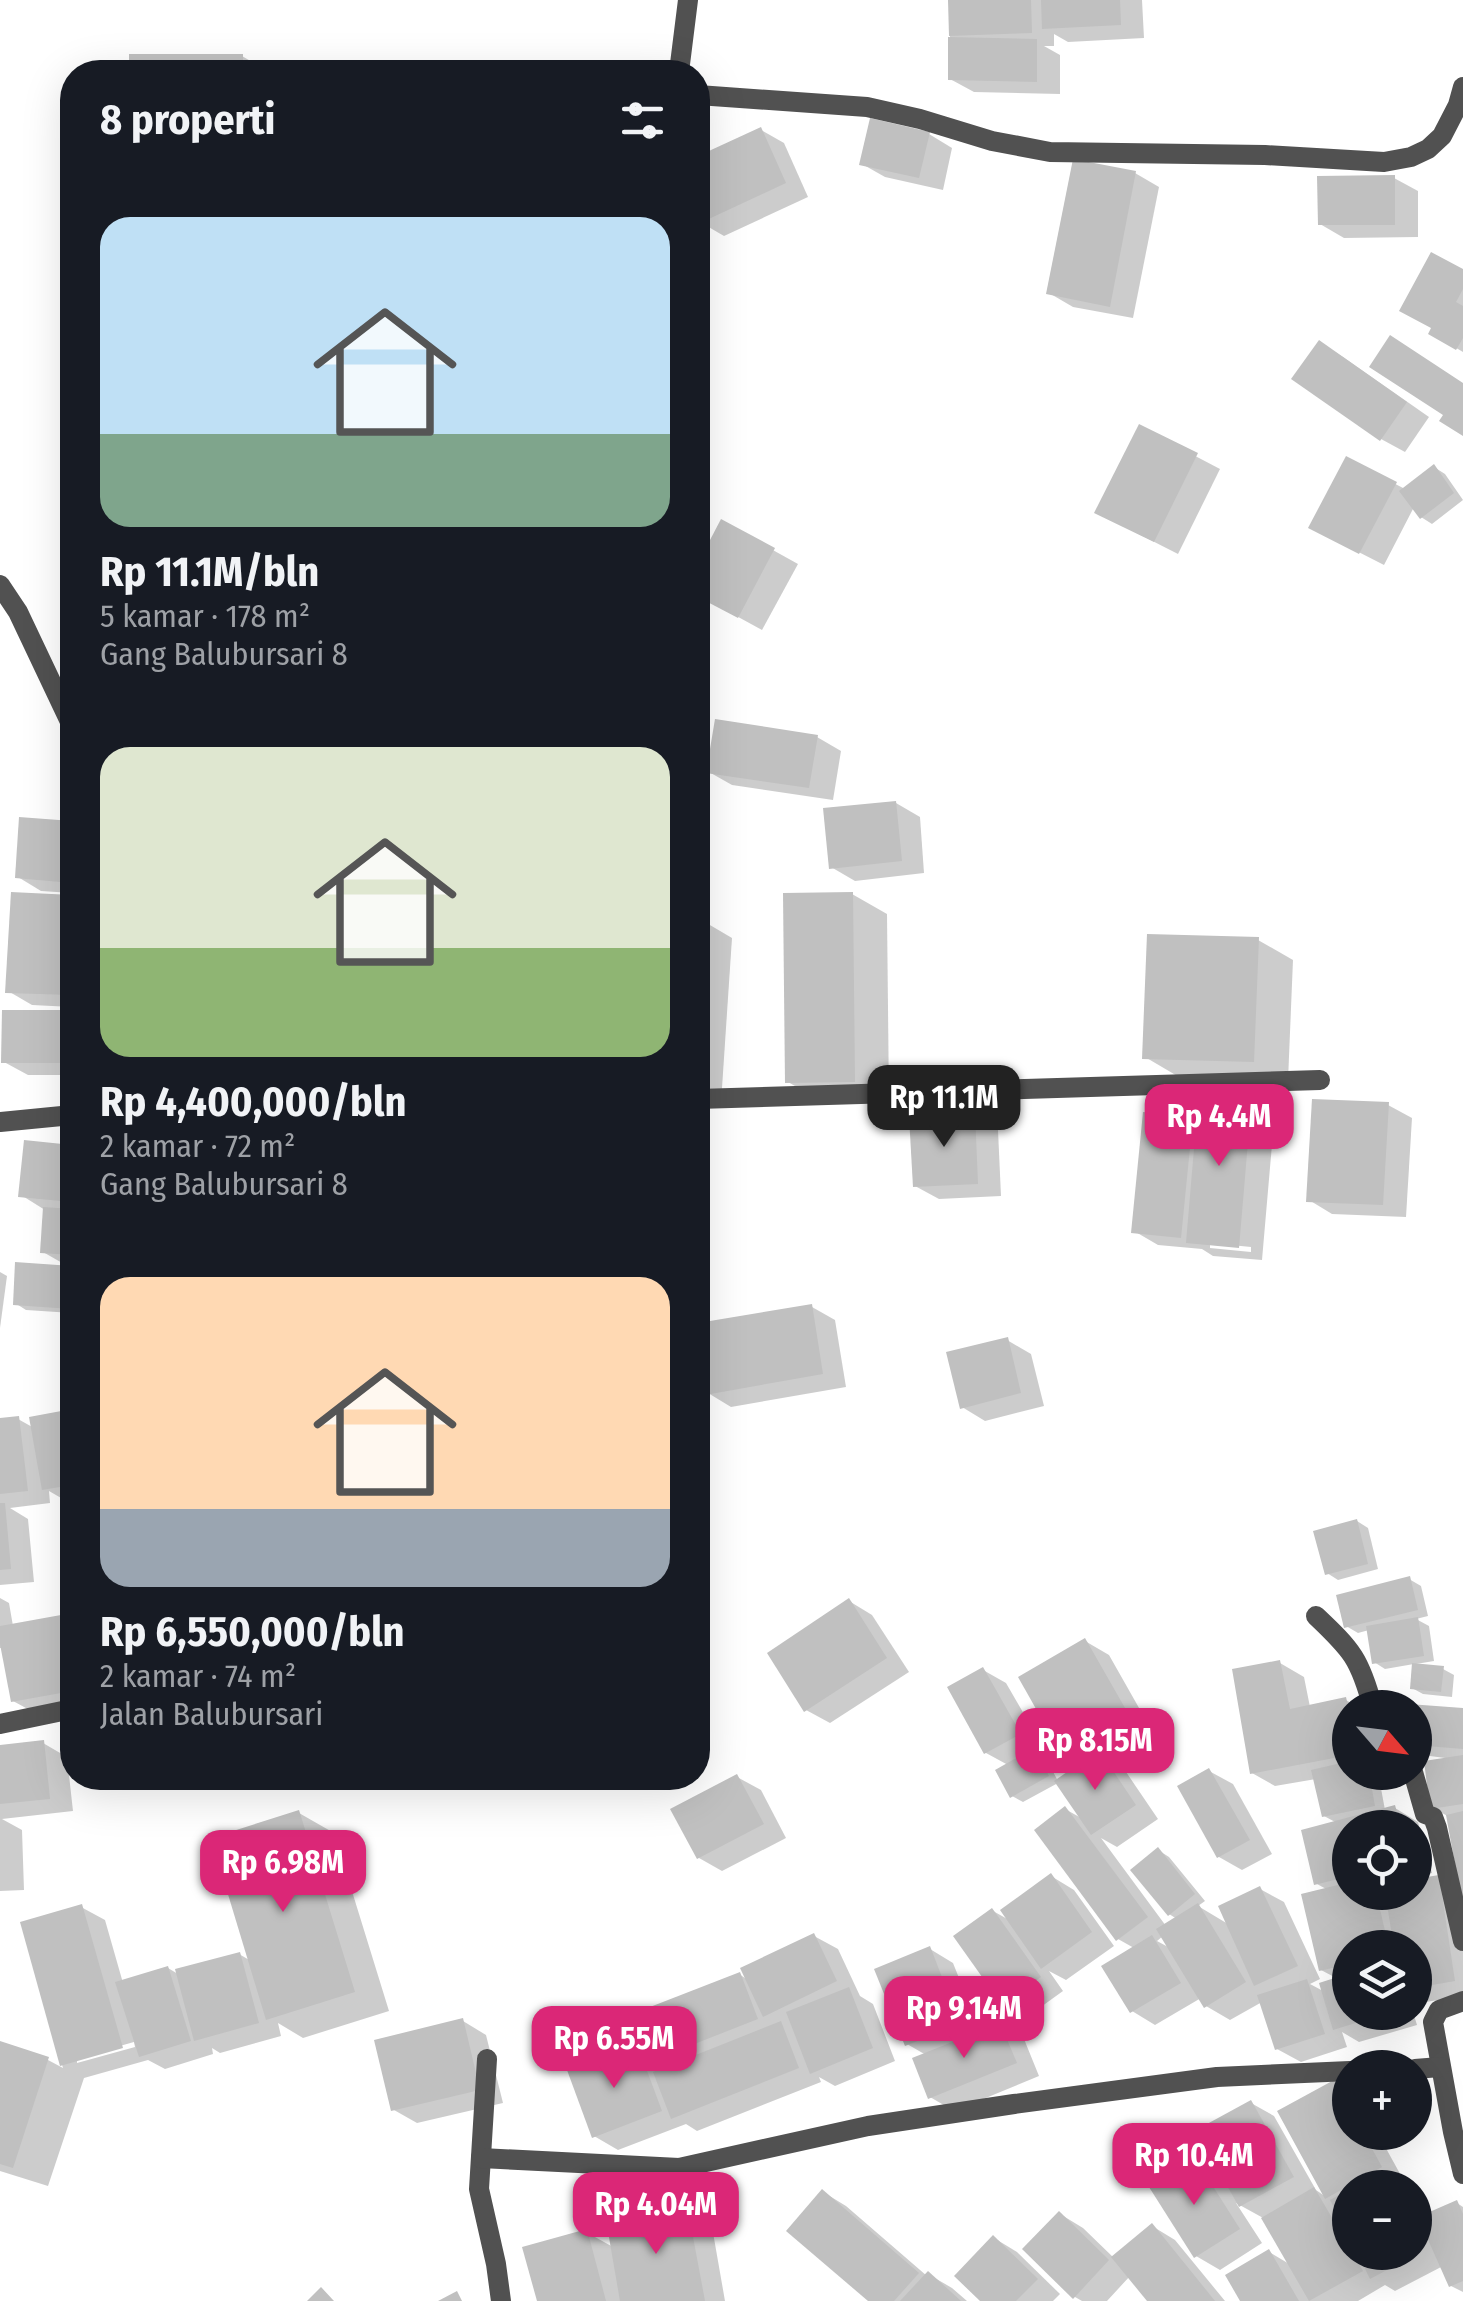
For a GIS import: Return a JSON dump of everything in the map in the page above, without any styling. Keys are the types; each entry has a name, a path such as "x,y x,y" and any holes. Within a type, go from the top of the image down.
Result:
{"street":[{"path":"680,60 688,0"},
{"path":"710,96 868,107 992,141 1050,152 1265,154 1384,162 1411,157 1442,136 1463,87"},
{"path":"0,586 18,612 60,701"},
{"path":"710,1099 1320,1080"},
{"path":"0,1122 60,1116"},
{"path":"1316,1616 1350,1648 1364,1672 1368,1690"},
{"path":"0,1724 60,1712"},
{"path":"1418,1790 1425,1814 1435,1820 1463,1940"},
{"path":"1463,2001 1439,2010 1433,2022 1463,2174"},
{"path":"487,2059 479,2189 501,2301"},
{"path":"1432,2068 1440,2068"},
{"path":"481,2158 679,2168 868,2126 1014,2104 1217,2077 1332,2073"}],"building":[{"path":"948,0 1031,0 1032,33 949,36"},
{"path":"1041,0 1120,0 1121,25 1042,29"},
{"path":"948,37 1037,39 1037,82 948,80"},
{"path":"129,54 243,54 243,60 129,60"},
{"path":"870,118 930,132 919,178 859,165"},
{"path":"761,127 786,183 710,218 710,150"},
{"path":"1073,159 1136,171 1110,307 1046,294"},
{"path":"1395,175 1395,225 1318,225 1317,176"},
{"path":"1431,252 1463,269 1463,289 1456,302 1463,306 1463,338 1456,350 1428,334 1431,328 1399,311"},
{"path":"1390,335 1463,383 1463,436 1439,421 1443,415 1369,367"},
{"path":"1319,340 1407,402 1380,441 1291,379"},
{"path":"1139,424 1198,453 1154,542 1094,513"},
{"path":"1346,456 1397,482 1359,554 1308,528"},
{"path":"1434,464 1454,493 1420,519 1399,491"},
{"path":"721,519 775,548 738,618 710,603 710,540"},
{"path":"715,719 818,735 809,788 710,774"},
{"path":"896,801 902,861 829,869 823,808"},
{"path":"19,817 60,820 60,882 15,878"},
{"path":"11,892 60,894 60,995 5,993"},
{"path":"853,892 855,1082 785,1083 783,893"},
{"path":"1147,934 1259,937 1254,1062 1142,1059"},
{"path":"2,1010 60,1010 60,1063 1,1063"},
{"path":"1199,1090 1252,1094 1239,1248 1186,1243"},
{"path":"1312,1099 1389,1102 1383,1205 1306,1202"},
{"path":"1143,1112 1193,1117 1181,1238 1131,1233"},
{"path":"975,1113 978,1184 913,1187 909,1116"},
{"path":"24,1140 60,1144 60,1201 18,1197"},
{"path":"43,1207 60,1208 60,1254 40,1253"},
{"path":"15,1262 60,1265 60,1308 13,1305"},
{"path":"812,1304 823,1374 710,1394 710,1321"},
{"path":"1008,1337 1021,1393 960,1409 946,1352"},
{"path":"60,1411 60,1487 42,1490 29,1417"},
{"path":"19,1416 28,1491 0,1494 0,1418"},
{"path":"0,1503 5,1503 11,1569 0,1570"},
{"path":"1357,1519 1368,1564 1325,1575 1313,1531"},
{"path":"1410,1576 1418,1610 1344,1628 1336,1595"},
{"path":"849,1598 887,1658 804,1712 767,1653"},
{"path":"60,1615 60,1693 11,1702 0,1626"},
{"path":"1418,1617 1424,1656 1372,1664 1366,1626"},
{"path":"1085,1638 1125,1708 1057,1746 1018,1677"},
{"path":"1280,1660 1290,1709 1332,1700 1332,1758 1250,1774 1232,1669"},
{"path":"1412,1663 1444,1666 1441,1692 1410,1689"},
{"path":"983,1667 1021,1734 984,1754 947,1687"},
{"path":"1432,1706 1463,1708 1463,1749 1432,1746"},
{"path":"44,1740 50,1799 0,1804 0,1745"},
{"path":"1034,1748 1049,1776 1010,1798 995,1770"},
{"path":"1099,1750 1136,1805 1091,1835 1054,1781"},
{"path":"1463,1755 1463,1804 1430,1809 1428,1790 1432,1790 1432,1760"},
{"path":"1332,1765 1332,1790 1372,1790 1375,1806 1332,1810 1332,1815 1322,1817 1311,1770"},
{"path":"1209,1768 1250,1840 1217,1858 1177,1786"},
{"path":"737,1774 764,1824 697,1859 670,1809"},
{"path":"1065,1806 1148,1917 1116,1941 1034,1830"},
{"path":"299,1810 355,1992 266,2020 211,1838"},
{"path":"1463,1811 1463,1896 1461,1897 1446,1815"},
{"path":"1332,1822 1332,1880 1314,1885 1301,1830"},
{"path":"1158,1847 1195,1894 1168,1916 1130,1870"},
{"path":"1051,1873 1092,1932 1041,1969 1000,1910"},
{"path":"1439,1875 1455,1981 1432,1985 1432,1930 1391,1930 1388,1910 1432,1910 1432,1876"},
{"path":"1260,1886 1298,1966 1254,1986 1218,1906"},
{"path":"1332,1886 1332,1910 1380,1910 1385,1930 1332,1930 1332,1968 1319,1971 1301,1894"},
{"path":"1198,1903 1246,1982 1204,2008 1156,1929"},
{"path":"82,1904 123,2048 60,2066 20,1922"},
{"path":"992,1908 1041,1977 1002,2005 953,1936"},
{"path":"814,1933 837,1981 763,2017 740,1968"},
{"path":"1152,1935 1181,1983 1130,2013 1101,1966"},
{"path":"930,1946 960,2024 905,2046 874,1969"},
{"path":"240,1952 259,2023 194,2041 175,1969"},
{"path":"168,1966 191,2041 139,2057 115,1982"},
{"path":"740,1972 758,2019 669,2054 650,2007"},
{"path":"1307,1979 1325,2034 1275,2050 1257,1995"},
{"path":"1332,1979 1332,2027 1319,1983"},
{"path":"849,1987 873,2048 810,2074 786,2012"},
{"path":"463,2018 480,2090 391,2111 374,2040"},
{"path":"781,2021 799,2068 671,2119 653,2072"},
{"path":"1000,2023 1017,2063 928,2099 912,2058"},
{"path":"0,2041 49,2057 13,2168 0,2164"},
{"path":"637,2044 662,2111 592,2138 567,2070"},
{"path":"1332,2081 1332,2150 1373,2150 1382,2167 1332,2170 1332,2195 1325,2199 1277,2111"},
{"path":"1251,2100 1294,2177 1239,2207 1196,2130"},
{"path":"1195,2158 1240,2229 1194,2258 1149,2187"},
{"path":"1314,2187 1332,2218 1332,2270 1363,2271 1309,2301 1261,2218"},
{"path":"822,2189 919,2273 894,2301 868,2301 786,2231"},
{"path":"1457,2200 1463,2214 1463,2281 1449,2287 1432,2249 1432,2211"},
{"path":"687,2205 705,2301 620,2301 606,2220"},
{"path":"1059,2211 1109,2260 1073,2299 1022,2249"},
{"path":"1152,2223 1215,2301 1147,2301 1111,2257"},
{"path":"587,2229 606,2301 537,2301 522,2247"},
{"path":"993,2235 1038,2279 1016,2301 980,2301 954,2276"},
{"path":"1269,2249 1299,2301 1240,2301 1225,2275"},
{"path":"1366,2270 1387,2270 1370,2279"},
{"path":"928,2271 961,2301 900,2301"},
{"path":"321,2287 334,2301 307,2301"},
{"path":"457,2291 462,2301 438,2301"}]}
